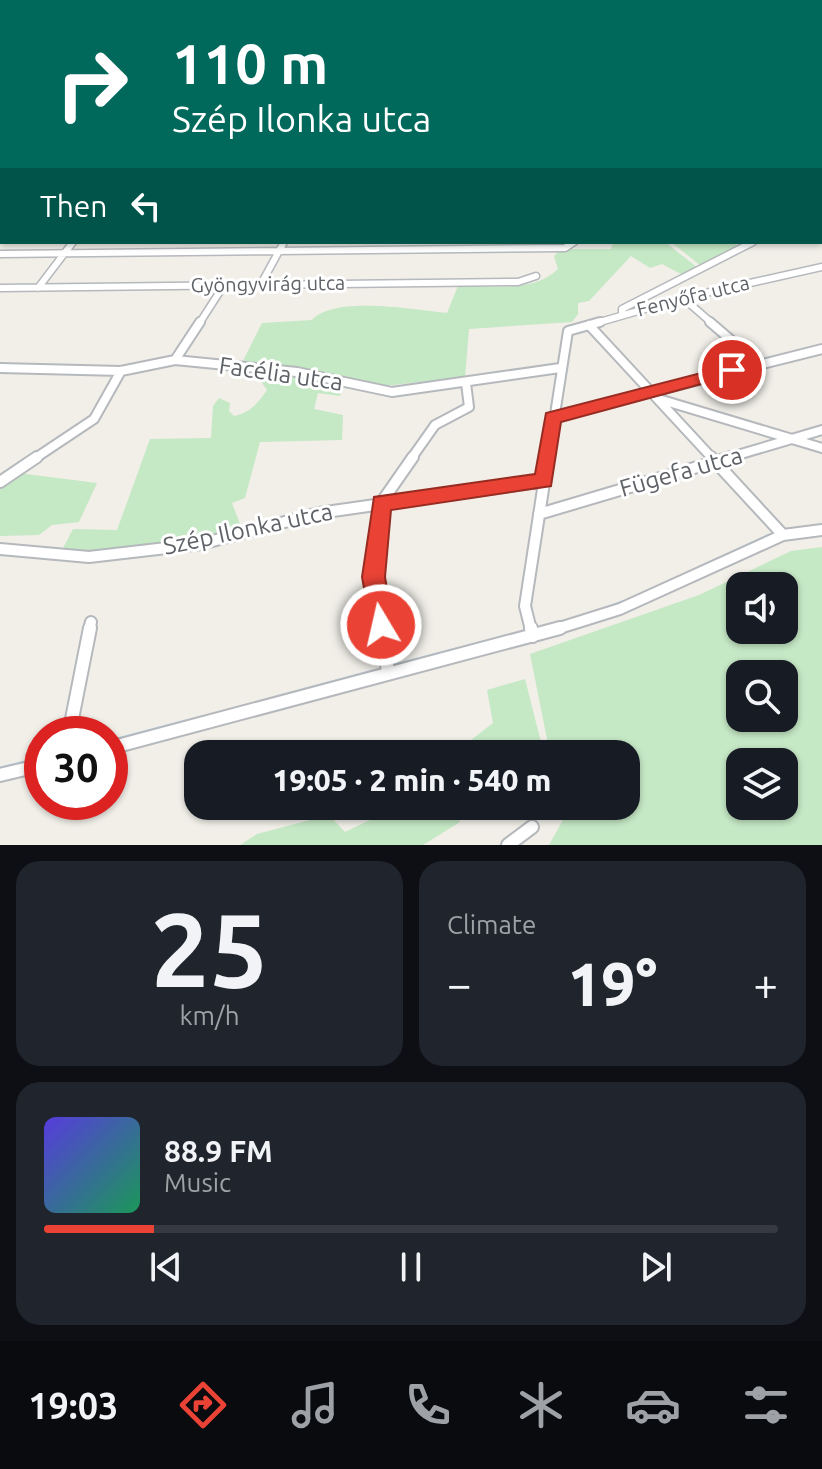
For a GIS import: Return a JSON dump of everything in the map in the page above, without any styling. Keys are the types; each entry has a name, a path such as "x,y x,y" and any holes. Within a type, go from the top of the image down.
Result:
{"street":[{"path":"38,288 71,244"},
{"path":"261,284 283,244"},
{"path":"0,254 573,244"},
{"path":"622,314 622,309 657,288 749,244"},
{"name":"Fenyőfa utca","path":"560,368 566,333 683,298 822,267"},
{"name":"Gyöngyvirág utca","path":"0,288 518,282 536,276"},
{"path":"175,360 224,285"},
{"path":"683,298 759,364"},
{"path":"589,325 783,535"},
{"path":"553,417 822,349"},
{"path":"804,354 822,359"},
{"name":"Facélia utca","path":"0,368 121,371 175,360 297,372 392,392 560,368"},
{"path":"533,636 525,606 560,368"},
{"path":"0,482 94,419 121,371"},
{"path":"388,672 374,577 381,503 435,425 469,407 466,383"},
{"path":"660,400 822,448"},
{"name":"Fügefa utca","path":"539,514 822,430"},
{"name":"Szép Ilonka utca","path":"0,549 69,557 207,543 319,513 544,481"},
{"path":"128,743 533,636 620,609 783,535 822,530"},
{"path":"73,716 91,622"},
{"path":"0,775 24,769"},
{"path":"508,845 532,827"}],"green space":[{"path":"612,244 668,244 698,268 681,274 662,264 650,268 631,256 589,301 578,303 578,314 572,322 469,329 465,377 384,386 344,377 340,396 318,393 314,409 343,415 342,440 260,442 245,498 232,503 241,527 197,539 153,546 62,550 73,529 117,530 150,439 211,438 213,406 219,398 230,403 229,411 234,416 257,403 267,390 260,380 239,369 262,323 312,320 323,312 356,306 447,313 458,286 511,286 537,282 558,269 554,256 561,249 611,249"},
{"path":"674,244 737,245 701,266"},
{"path":"10,472 97,483 79,522 52,525 39,535 0,536 0,478"},
{"path":"822,547 822,845 549,845 563,820 640,820 640,740 547,740 530,654 699,595 726,582 726,644 798,644 798,572 747,572 791,551"},
{"path":"525,679 540,740 471,740 493,723 487,690"},
{"path":"310,820 334,820 345,832 370,820 460,822 423,845 240,845 257,834"}],"waterway":[{"path":"699,567 771,534"},
{"path":"585,615 624,601"},
{"path":"395,665 518,633"},
{"path":"277,697 377,670"},
{"path":"128,736 198,718"},
{"path":"0,768 24,762"}],"route":[{"path":"381,625 374,577 381,503 544,481 553,417 732,370"}]}
